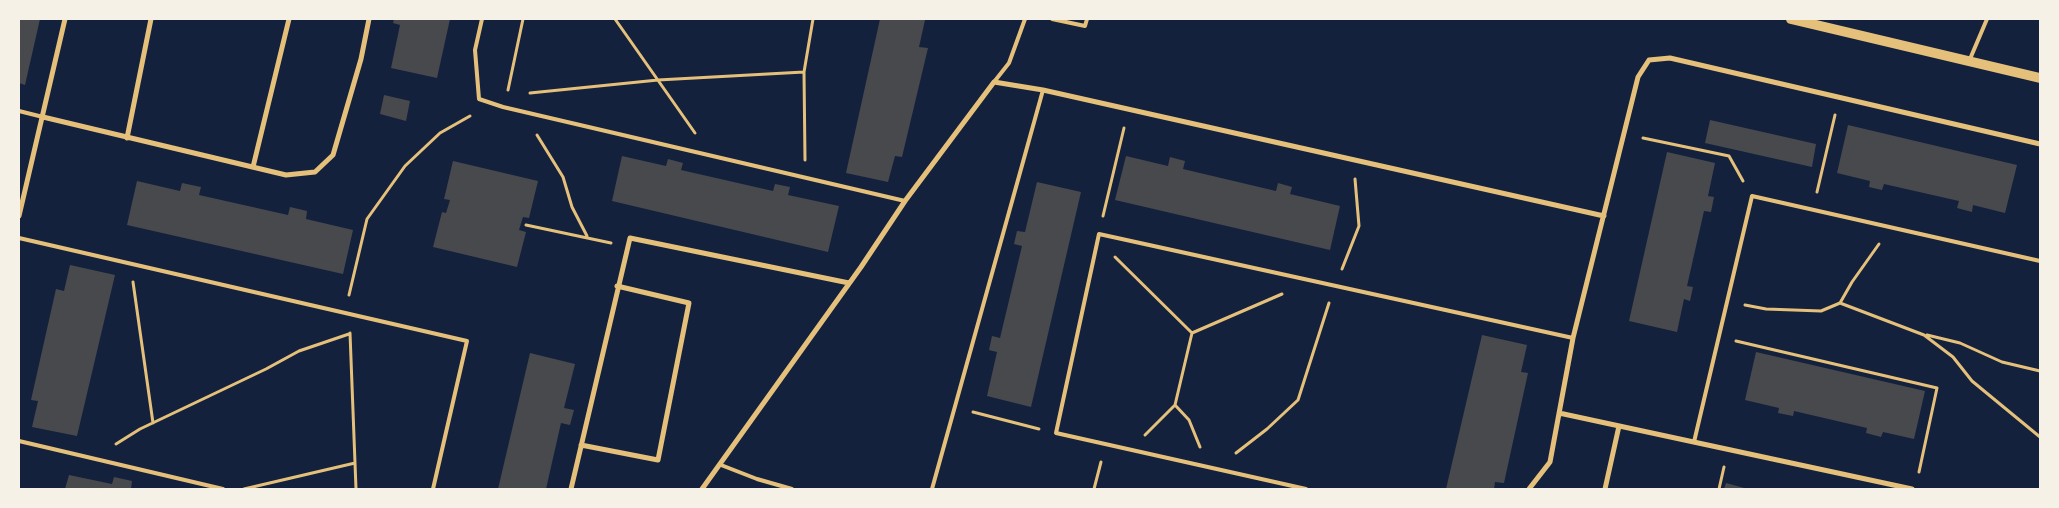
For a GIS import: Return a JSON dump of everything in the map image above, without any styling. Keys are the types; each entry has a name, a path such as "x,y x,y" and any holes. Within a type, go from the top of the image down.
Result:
{"main road":[{"path":"1791,19 2040,78"}],"street":[{"path":"19,216 65,19"},
{"path":"126,138 151,19"},
{"path":"253,167 289,19"},
{"path":"43,117 286,175 316,172 333,155 361,59 369,19"},
{"path":"1529,489 1550,462 1573,338 1638,77 1649,60 1670,58 2040,144"},
{"path":"702,489 905,202 994,82 1043,90 1604,216"},
{"path":"571,489 630,238 849,283"},
{"path":"581,445 658,460 689,303 618,286"},
{"path":"1559,413 1912,489"},
{"path":"1605,489 1619,426"}],"lane":[{"path":"482,19 475,50 479,99 522,112 805,176 905,202"},
{"path":"994,82 1009,63 1025,19"},
{"path":"1052,19 1085,26 1087,19"},
{"path":"1970,61 1987,19"},
{"path":"932,489 1043,90"},
{"path":"19,111 43,117"},
{"path":"1694,442 1752,196 2040,261"},
{"path":"1306,489 1056,433 1099,234 1573,338"},
{"path":"19,238 467,341 433,489"},
{"path":"19,441 223,489"},
{"path":"721,464 756,480 792,489"}],"path":[{"path":"356,489 350,334 345,314 367,218 405,166 440,133 474,114 479,99 506,96 523,19"},
{"path":"615,19 710,154"},
{"path":"805,176 804,72 813,19"},
{"path":"525,94 658,80 804,72"},
{"path":"1813,210 1840,97"},
{"path":"522,112 563,177 572,207 587,236"},
{"path":"1625,134 1729,156 1752,196"},
{"path":"1208,467 1230,458 1267,429 1298,400 1335,286 1359,226 1353,161"},
{"path":"526,225 587,236 627,247"},
{"path":"1727,302 1766,309 1821,311 1840,303 1852,282 1891,227"},
{"path":"130,264 153,423"},
{"path":"1840,303 1924,335 1960,343 2002,362 2040,372"},
{"path":"1131,450 1175,405 1192,333"},
{"path":"92,458 153,423 266,369 299,351 350,334"},
{"path":"1924,335 1953,358 1972,381 2040,436"},
{"path":"1719,337 1937,388 1918,480"},
{"path":"955,408 1056,433"},
{"path":"1094,489 1106,444"},
{"path":"244,489 355,464"}],"building":[{"path":"19,19 40,19 25,85 19,83"},
{"path":"394,19 450,19 437,78 391,68 400,25 393,23"},
{"path":"880,19 925,20 919,47 928,48 902,157 895,156 888,182 846,173"},
{"path":"384,95 410,101 406,121 380,114"},
{"path":"1710,120 1816,144 1812,167 1705,143"},
{"path":"1848,125 2017,165 2005,213 1973,205 1972,212 1957,208 1959,201 1884,184 1882,190 1869,187 1870,181 1837,173"},
{"path":"1667,152 1715,163 1708,196 1714,197 1711,212 1704,211 1687,286 1693,287 1690,301 1684,299 1677,332 1629,321"},
{"path":"622,156 666,166 668,159 683,163 681,170 773,191 775,184 790,187 788,195 839,206 828,252 612,201"},
{"path":"1126,156 1168,166 1170,157 1185,161 1183,169 1276,191 1278,183 1292,187 1290,194 1340,206 1330,250 1115,200"},
{"path":"453,161 538,181 529,218 523,217 519,230 526,232 517,267 433,247 442,212 446,213 450,200 444,199"},
{"path":"137,181 180,191 182,183 201,187 199,195 288,215 290,207 307,211 306,219 353,230 343,274 127,225"},
{"path":"1037,182 1081,192 1031,407 987,396 997,352 989,350 992,336 1000,338 1022,246 1014,244 1017,231 1025,232"},
{"path":"70,265 115,275 77,436 32,427 38,401 31,400 56,289 64,291"},
{"path":"1482,335 1527,345 1521,372 1528,373 1504,483 1495,482 1494,489 1446,489"},
{"path":"1756,352 1925,391 1914,439 1883,432 1881,437 1866,433 1867,428 1794,411 1793,416 1778,413 1779,408 1745,400"},
{"path":"530,353 575,364 564,408 574,410 570,425 561,423 546,489 498,489"},
{"path":"69,475 112,484 114,477 132,481 131,489 65,489"},
{"path":"1726,483 1748,489 1724,489"}]}
